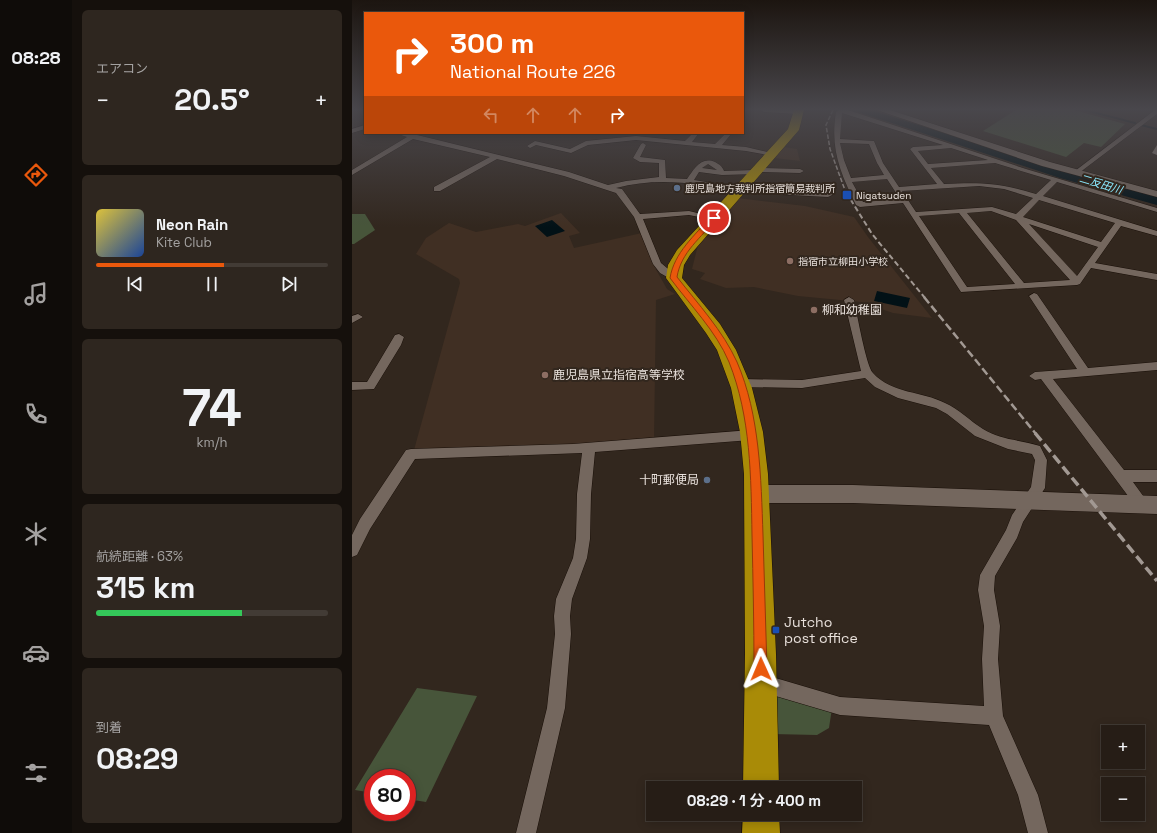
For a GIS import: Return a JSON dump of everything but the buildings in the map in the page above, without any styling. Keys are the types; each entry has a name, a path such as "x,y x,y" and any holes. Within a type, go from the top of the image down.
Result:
{"highway":[{"path":"761,781 759,569 756,473 751,435 740,384 732,362 721,341 674,278 676,265 683,253 777,149"},
{"path":"761,821 761,833"}],"street":[{"path":"352,173 392,149"},
{"path":"464,149 619,191 638,217 658,264 663,271 674,278"},
{"path":"562,149 570,151 574,149"},
{"path":"641,149 636,158 640,160 663,161 662,180"},
{"path":"744,149 773,154"},
{"path":"837,149 847,180 860,205 905,201"},
{"path":"875,149 880,163 964,290 1077,282"},
{"path":"916,149 913,149 942,186"},
{"path":"960,149 1055,180 1157,210"},
{"path":"1004,149 1077,172 1157,194"},
{"path":"1077,172 1107,149"},
{"path":"437,189 496,157"},
{"path":"689,181 702,164 721,161"},
{"path":"709,162 719,167 722,173"},
{"path":"927,166 998,162"},
{"path":"697,170 722,173 800,171"},
{"path":"847,180 889,177"},
{"path":"610,188 633,181 662,180 689,181 739,190 828,194"},
{"path":"1018,217 1055,180"},
{"path":"897,189 991,185 1038,197 1157,234"},
{"path":"914,214 992,209 1104,246"},
{"path":"961,211 1022,286"},
{"path":"638,217 689,213 714,218"},
{"path":"1018,217 1077,282"},
{"path":"1077,282 1119,223"},
{"path":"1089,265 1157,277"},
{"path":"1034,296 1084,372"},
{"path":"849,300 857,339 867,374 878,384 891,391 940,405 951,411 979,433 1008,444 1036,450 1041,460 1038,488 1017,519 1012,533 988,575 986,590 992,626 990,659 994,716 1028,795 1038,833"},
{"path":"352,386 370,386 396,345 398,337"},
{"path":"1149,504 1120,476 1040,375 1157,366"},
{"path":"740,384 802,384 867,374"},
{"path":"352,550 365,524 411,454 467,454 751,435"},
{"path":"526,833 556,708 564,634 563,605 580,558 583,539 584,494 589,447"},
{"path":"1120,476 1157,476"},
{"path":"756,494 1149,504"},
{"path":"761,683 840,706 994,716"}],"shaded area":[{"path":"782,149 796,149 800,161 774,158"},
{"name":"指宿市立柳田小学校","path":"737,198 805,206 854,217 932,318 893,313 861,302 798,296 754,287 726,288 700,279 705,273 692,269 701,239"},
{"name":"鹿児島県立指宿高等学校","path":"561,213 580,233 569,236 574,248 642,233 654,266 667,289 675,294 656,300 654,440 573,447 414,450 460,283 459,279 416,254 426,238 449,223 476,232 518,224 525,226"},
{"path":"552,220 565,231 547,237 535,226"},
{"path":"877,291 910,298 907,308 874,301"}],"green space":[{"path":"1040,149 1076,149 1066,157"},
{"path":"352,214 365,214 375,230 354,244 352,244"},
{"path":"417,688 477,696 426,802 416,800 416,769 368,769"},
{"path":"770,692 832,708 829,728 817,735 772,734"},
{"path":"364,775 364,792 355,790"}],"waterway":[{"name":"二反田川","path":"982,149 1064,175 1157,201"}],"railway":[{"path":"830,149 846,193"},
{"path":"846,192 872,234 925,298"},
{"path":"924,297 1036,434"},
{"path":"1035,433 1157,581"}],"place":[{"name":"鹿児島地方裁判所指宿簡易裁判所","path":"677,188"},
{"name":"Nigatsuden","path":"847,195"},
{"name":"指宿市立柳田小学校","path":"790,261"},
{"name":"柳和幼稚園","path":"814,310"},
{"name":"鹿児島県立指宿高等学校","path":"545,375"},
{"name":"十町郵便局","path":"707,480"},
{"name":"Jutcho post office","path":"776,630"}],"route":[{"path":"714,218 683,253 676,265 674,278 721,341 732,362 740,384 751,435 756,473 761,669"}]}
